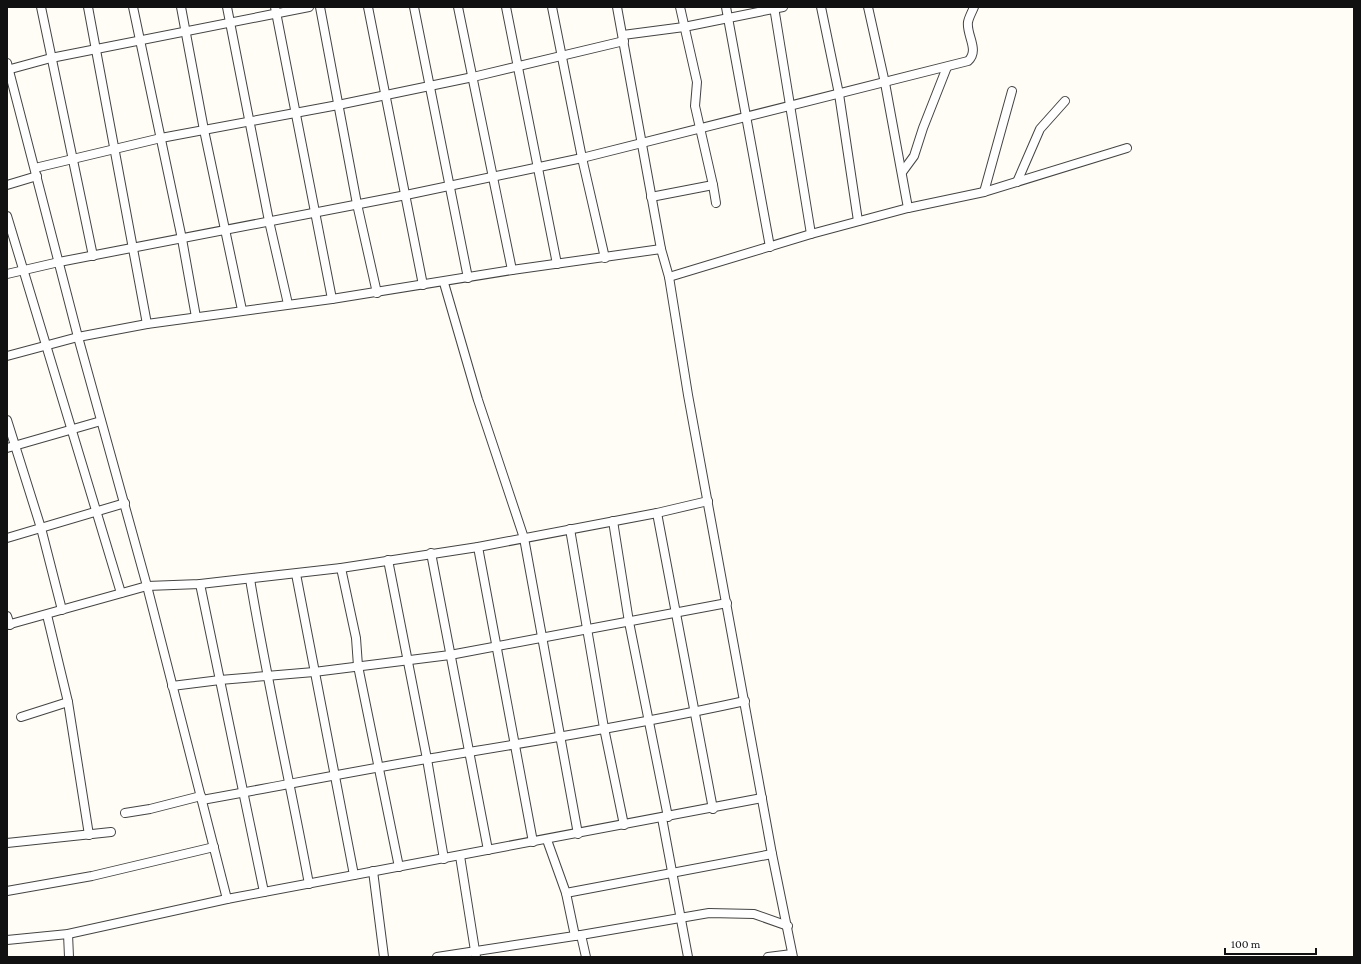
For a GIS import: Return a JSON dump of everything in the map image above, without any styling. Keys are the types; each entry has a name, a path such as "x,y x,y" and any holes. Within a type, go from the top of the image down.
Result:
{"street":[{"path":"41,7 72,160 94,256"},
{"path":"88,7 147,324"},
{"path":"134,7 182,238 196,317"},
{"path":"181,7 204,130 242,310"},
{"path":"227,7 269,221 288,304"},
{"path":"227,899 147,586 78,337 8,67 230,23 276,11 308,7"},
{"path":"320,7 357,204 377,293"},
{"path":"368,7 406,195 422,285"},
{"path":"414,7 431,85 468,278"},
{"path":"458,7 512,270"},
{"path":"506,7 536,167 557,264"},
{"path":"552,7 582,158 605,258"},
{"path":"618,7 651,197 661,249 669,277 772,854 788,926 792,956 768,957"},
{"path":"680,7 697,82 695,106 716,203"},
{"path":"726,7 770,247"},
{"path":"821,7 839,94 858,221"},
{"path":"868,7 903,171 908,208"},
{"path":"7,274 59,262 406,195 582,158 700,130 947,67 968,61 972,58 973,46 968,22 974,7"},
{"path":"7,184 36,172 72,160 161,138 296,112 338,106 562,56 624,38 684,28 777,8 810,234"},
{"path":"276,11 332,299"},
{"path":"903,171 914,156 923,128 947,67"},
{"path":"984,192 1012,91"},
{"path":"1017,182 1040,129 1065,101"},
{"path":"669,277 858,221 908,208 984,192 1127,148"},
{"path":"651,197 713,185"},
{"path":"7,216 121,593"},
{"path":"7,356 78,337 147,324 377,293 512,270 661,249"},
{"path":"444,282 478,400 524,538 578,834"},
{"path":"7,420 11,447 41,528 62,610"},
{"path":"11,447 101,421"},
{"path":"7,616 8,625 147,586 200,584 341,568 524,538 657,513 708,501"},
{"path":"7,538 125,503"},
{"path":"657,513 713,809"},
{"path":"613,521 629,622 649,719 665,818 672,873 688,957"},
{"path":"570,529 604,728 624,825"},
{"path":"478,546 533,842"},
{"path":"431,553 488,850"},
{"path":"388,560 427,759 444,858"},
{"path":"341,568 356,638 358,666 399,867"},
{"path":"296,574 354,875"},
{"path":"250,579 266,676 290,784 309,884"},
{"path":"200,584 264,892"},
{"path":"172,686 220,680 314,672 450,655 677,613 727,602"},
{"path":"47,615 68,702 89,835"},
{"path":"126,813 201,798 244,792 469,752 514,746 649,719 695,712 745,701"},
{"path":"21,717 68,702"},
{"path":"7,940 68,934 227,899 713,809 762,798"},
{"path":"7,843 112,832"},
{"path":"547,840 566,893 578,936 586,957"},
{"path":"7,891 92,876 214,848"},
{"path":"566,893 772,854"},
{"path":"460,856 476,954"},
{"path":"373,871 384,957"},
{"path":"438,957 476,954 709,913 754,914 788,926"},
{"path":"68,934 69,957"}]}
